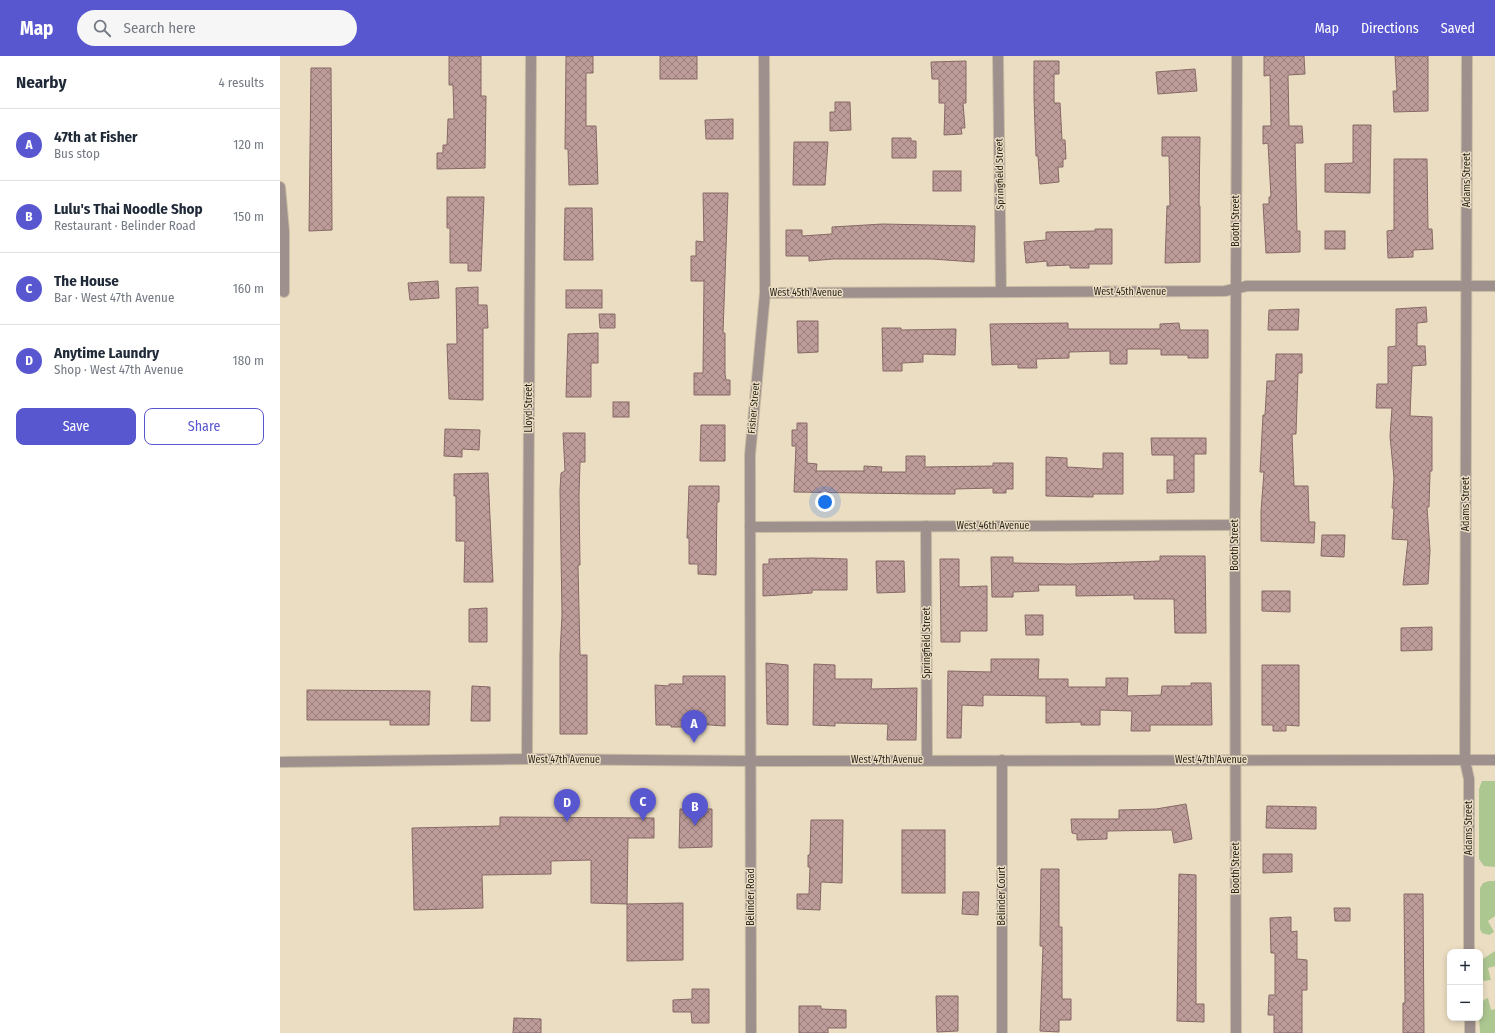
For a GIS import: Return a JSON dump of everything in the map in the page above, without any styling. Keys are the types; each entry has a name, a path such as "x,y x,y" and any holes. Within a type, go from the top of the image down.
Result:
{"street":[{"name":"Lloyd Street","path":"527,759 531,56"},
{"name":"Fisher Street","path":"750,761 750,455 765,293 764,56"},
{"name":"Springfield Street","path":"998,56 1001,292"},
{"name":"Booth Street","path":"1236,1033 1235,290 1237,56"},
{"name":"Adams Street","path":"1467,56 1466,761 1469,779 1470,949"},
{"path":"280,193 284,231 284,292"},
{"name":"West 45th Avenue","path":"765,293 1235,290 1247,286 1495,286"},
{"name":"West 46th Avenue","path":"750,527 1235,525"},
{"name":"Springfield Street","path":"926,526 927,760"},
{"name":"West 47th Avenue","path":"280,762 527,759 750,761 1495,760"},
{"name":"Belinder Court","path":"1002,760 1002,1033"},
{"name":"Belinder Road","path":"750,761 751,1033"},
{"path":"1470,1021 1470,1033"}],"green space":[{"path":"1482,781 1495,781 1495,867 1484,866 1479,859 1479,789"},
{"path":"1495,881 1495,916 1488,921 1494,932 1489,935 1482,933 1480,929 1480,888 1483,883"},
{"path":"1495,951 1495,966 1488,968 1491,980 1483,980 1483,959"},
{"path":"1488,998 1491,1010 1495,1009 1495,1033 1480,1033 1479,1021 1483,1021 1484,1000"}],"building":[{"path":"449,56 481,56 481,96 486,96 485,168 437,169 437,153 443,153 443,145 447,145 448,119 454,119 453,85 449,85"},
{"path":"566,56 593,56 593,73 586,73 586,126 596,126 598,184 569,185 568,149 565,149"},
{"path":"660,56 697,56 697,79 660,79"},
{"path":"1264,56 1304,56 1305,74 1288,75 1289,126 1302,126 1303,143 1295,143 1297,231 1300,231 1300,252 1266,253 1263,204 1269,204 1269,197 1271,197 1268,143 1263,144 1263,126 1271,126 1270,75 1264,76"},
{"path":"1395,56 1428,56 1428,111 1394,112 1393,91 1397,91"},
{"path":"966,61 966,103 963,103 965,128 961,128 962,134 944,135 945,103 939,103 939,79 932,79 931,62"},
{"path":"1034,61 1059,61 1059,74 1054,74 1054,103 1060,103 1062,140 1065,140 1066,159 1063,159 1063,167 1058,167 1059,182 1040,184 1038,156 1036,156"},
{"path":"311,68 331,68 332,230 309,231"},
{"path":"1195,69 1197,91 1158,94 1156,72"},
{"path":"835,102 850,102 851,130 830,131 830,112 835,112"},
{"path":"733,119 733,139 706,139 705,120"},
{"path":"1353,125 1371,125 1370,193 1325,192 1325,164 1353,163"},
{"path":"1162,137 1200,137 1200,262 1165,263 1167,206 1170,206 1169,156 1162,156"},
{"path":"892,138 911,138 911,141 916,141 916,158 892,158"},
{"path":"794,142 828,142 825,185 793,185"},
{"path":"1394,159 1427,159 1428,229 1432,229 1433,249 1413,250 1413,257 1388,258 1387,231 1394,230"},
{"path":"933,171 961,171 961,191 933,191"},
{"path":"703,193 728,193 723,333 725,333 725,374 726,380 730,380 730,395 694,395 694,373 703,373 704,281 691,281 691,256 696,256 696,241 704,242"},
{"path":"447,197 484,197 481,271 468,271 468,263 450,263 450,228 447,228"},
{"path":"565,208 592,208 593,260 564,260"},
{"path":"883,224 975,226 974,262 932,259 833,259 809,261 809,256 786,256 786,230 802,230 802,236 832,234 832,227"},
{"path":"1095,229 1112,229 1112,264 1089,264 1089,268 1070,268 1070,265 1047,266 1047,261 1026,263 1024,242 1046,240 1046,232 1095,231"},
{"path":"1325,231 1345,231 1345,249 1325,249"},
{"path":"438,281 439,298 410,300 408,283"},
{"path":"478,287 478,305 487,305 488,328 483,328 483,400 449,399 447,344 457,344 456,288"},
{"path":"566,290 602,290 602,308 566,308"},
{"path":"1426,307 1427,322 1417,323 1417,346 1425,346 1426,365 1412,366 1410,416 1432,417 1432,471 1430,471 1429,507 1427,507 1430,550 1428,584 1403,585 1408,540 1392,539 1394,478 1390,436 1392,408 1376,408 1377,384 1388,384 1388,347 1396,346 1396,309"},
{"path":"1299,309 1298,330 1268,330 1269,310"},
{"path":"599,314 615,314 615,328 600,328"},
{"path":"797,321 818,321 818,352 798,353"},
{"path":"1068,323 1068,329 1160,329 1160,324 1179,323 1180,330 1208,330 1208,358 1188,358 1188,355 1161,355 1161,349 1127,349 1127,364 1110,364 1110,351 1069,352 1069,358 1036,359 1037,368 1018,368 1018,364 992,365 990,324"},
{"path":"882,328 901,328 901,330 956,329 955,355 923,354 923,362 902,363 902,371 883,371"},
{"path":"598,333 598,363 591,363 591,397 566,397 568,334"},
{"path":"1276,354 1302,354 1302,373 1298,373 1296,434 1292,434 1294,486 1308,486 1309,522 1315,522 1314,543 1261,541 1261,511 1264,472 1260,472 1263,415 1265,415 1267,381 1275,381"},
{"path":"613,402 629,402 629,417 613,417"},
{"path":"797,423 807,423 807,463 817,464 816,471 864,471 864,466 882,467 881,472 906,472 906,456 925,456 925,467 993,466 993,463 1013,463 1013,489 1006,489 1006,493 993,493 993,488 955,489 955,494 794,492 796,446 792,446 792,430 797,430"},
{"path":"701,425 725,425 725,461 700,461"},
{"path":"445,429 480,430 479,450 462,449 462,457 444,456"},
{"path":"563,433 585,433 585,462 580,462 580,565 578,565 580,655 587,655 587,734 560,734 560,655 562,615 560,490 561,473 565,471"},
{"path":"1151,438 1206,438 1206,454 1194,454 1194,492 1167,493 1167,480 1174,480 1174,455 1152,455"},
{"path":"1103,453 1123,453 1123,494 1093,494 1093,497 1046,496 1046,457 1067,458 1067,467 1103,469"},
{"path":"488,473 493,582 464,582 465,541 456,541 456,496 454,496 454,474"},
{"path":"689,486 719,486 719,502 717,502 716,575 698,574 698,564 689,564 689,538 687,538"},
{"path":"1322,535 1345,535 1344,557 1321,556"},
{"path":"1160,556 1205,556 1206,633 1175,633 1174,599 1134,599 1134,595 1076,596 1076,585 1038,585 1039,591 1013,592 1013,597 992,597 991,557 1013,557 1013,563 1070,564 1160,561"},
{"path":"769,559 847,559 847,590 812,590 812,593 763,596 763,564 769,564"},
{"path":"940,559 959,559 959,587 987,586 987,631 960,631 960,642 941,642"},
{"path":"876,561 904,561 905,592 877,593"},
{"path":"1262,591 1290,591 1290,612 1262,611"},
{"path":"487,608 487,642 469,642 469,609"},
{"path":"1025,615 1043,615 1043,635 1026,635"},
{"path":"1432,627 1432,650 1401,651 1401,628"},
{"path":"991,659 1039,659 1038,679 1068,679 1068,687 1106,687 1106,678 1128,678 1127,696 1161,695 1162,686 1191,686 1191,683 1211,683 1212,725 1150,725 1150,731 1131,731 1132,711 1100,710 1100,725 1081,725 1081,722 1046,723 1046,696 983,695 983,706 962,705 961,738 947,738 948,671 991,672"},
{"path":"766,663 788,665 788,725 767,724"},
{"path":"814,664 835,665 835,679 872,679 871,689 917,688 916,740 887,740 888,724 835,723 835,726 813,725"},
{"path":"1262,665 1299,665 1299,726 1286,725 1286,731 1273,731 1273,725 1262,725"},
{"path":"683,676 725,676 725,726 696,724 696,727 671,727 671,725 656,725 655,685 669,686 669,684 683,684"},
{"path":"472,686 490,687 490,721 471,721"},
{"path":"307,690 430,691 429,725 390,725 390,720 307,720"},
{"path":"1186,804 1192,839 1174,843 1172,830 1107,831 1107,839 1077,840 1077,834 1072,833 1071,819 1119,819 1119,810 1156,809"},
{"path":"1267,806 1316,807 1316,829 1266,828"},
{"path":"680,809 712,809 712,847 679,848"},
{"path":"500,817 654,818 654,838 628,838 627,904 591,903 591,860 551,861 551,874 482,875 483,908 414,910 412,828 500,826"},
{"path":"811,820 843,820 842,883 821,882 820,910 797,909 797,894 809,894 810,867 808,867 808,855 810,855"},
{"path":"902,830 945,830 945,893 902,893"},
{"path":"1263,854 1292,854 1292,872 1263,873"},
{"path":"1041,869 1059,869 1059,927 1062,927 1062,999 1071,999 1071,1020 1059,1020 1059,1032 1040,1031 1043,946 1040,946"},
{"path":"1179,874 1196,875 1196,1004 1204,1004 1204,1022 1177,1021"},
{"path":"963,892 979,892 978,915 962,914"},
{"path":"1404,894 1423,894 1424,1033 1403,1033 1403,1003 1405,1003"},
{"path":"683,903 683,960 627,961 627,904"},
{"path":"1334,908 1350,908 1350,921 1335,921"},
{"path":"1291,917 1291,932 1297,931 1297,959 1307,960 1307,990 1302,990 1302,1033 1274,1033 1274,1015 1268,1015 1269,995 1275,995 1275,953 1271,953 1270,918"},
{"path":"692,989 709,989 709,1023 692,1023 691,1012 673,1012 673,1000 692,999"},
{"path":"936,996 958,996 958,1031 937,1032"},
{"path":"799,1006 821,1006 821,1009 846,1010 846,1028 828,1028 828,1033 799,1033"},
{"path":"514,1018 541,1019 541,1033 513,1033"}],"place":[{"name":"47th at Fisher","path":"694,743"},
{"name":"The House","path":"643,821"},
{"name":"Anytime Laundry","path":"567,822"},
{"name":"Lulu's Thai Noodle Shop","path":"695,826"}]}
